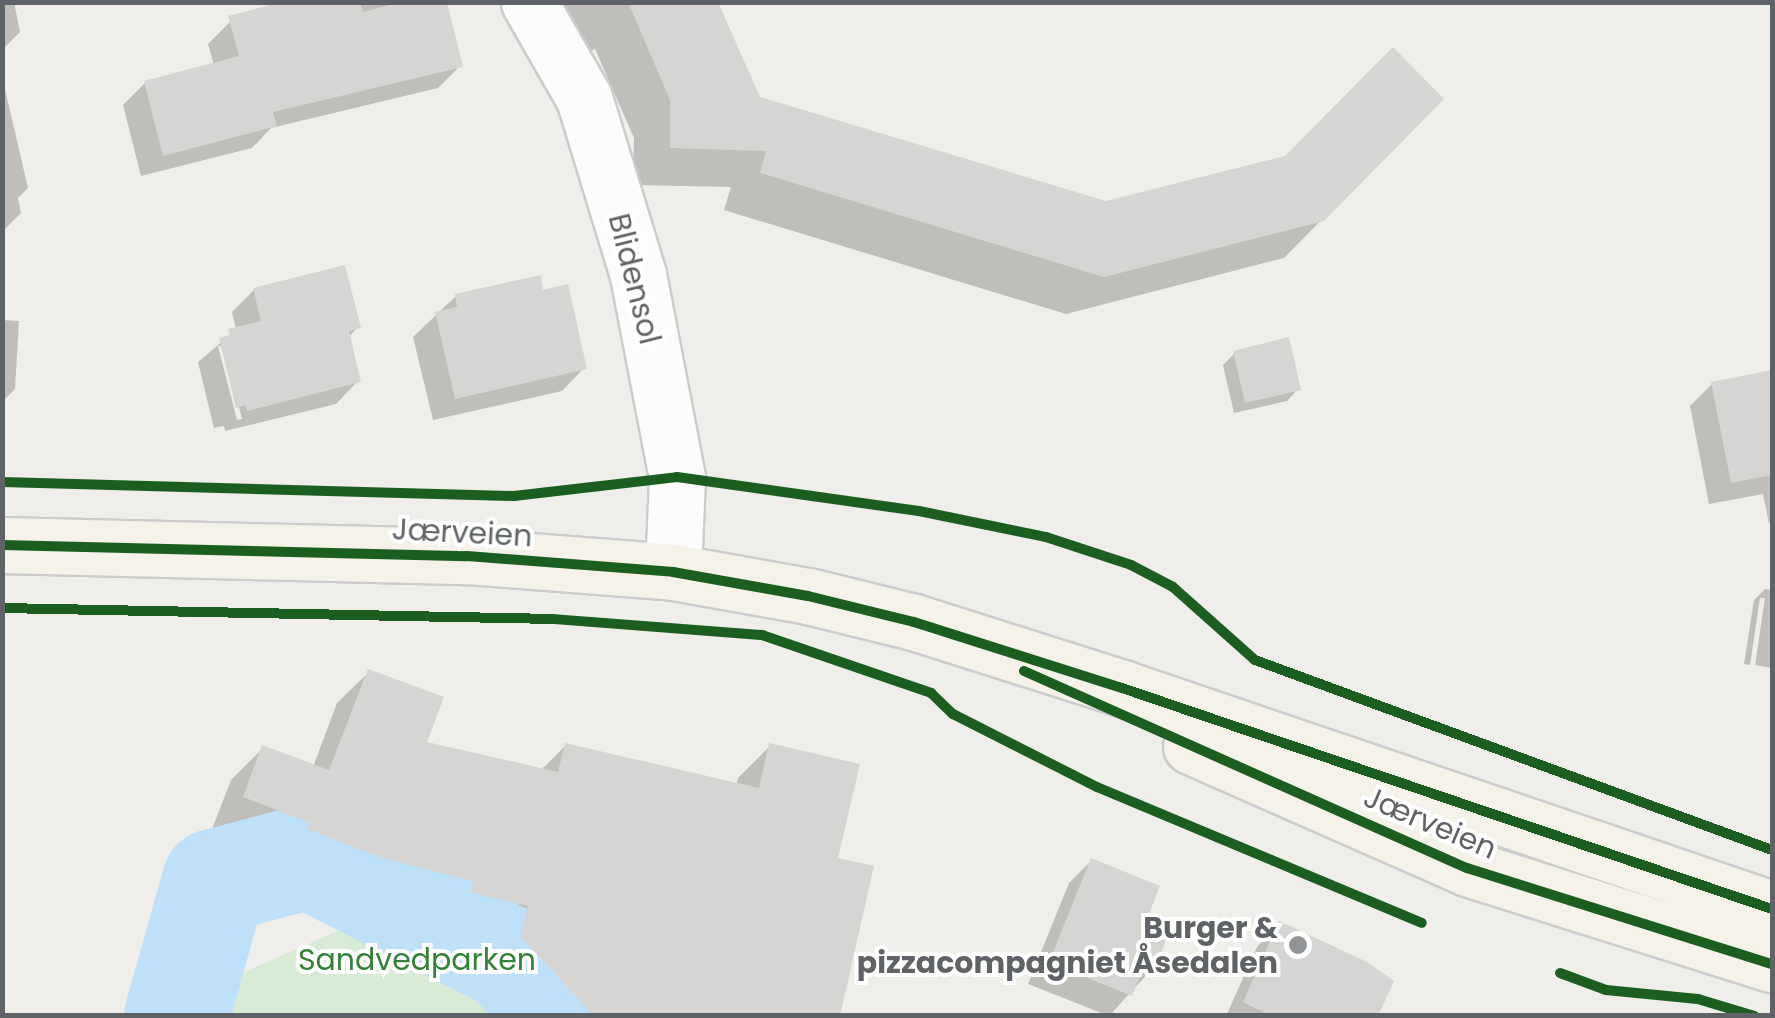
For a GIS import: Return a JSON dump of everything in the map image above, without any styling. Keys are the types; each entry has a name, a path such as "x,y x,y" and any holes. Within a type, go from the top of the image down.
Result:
{"main road":[{"name":"Jærveien","path":"2,545 467,556 673,572 808,596 914,622 1122,688 1772,909"},
{"name":"Jærveien","path":"914,622 1467,868 1772,964"}],"street":[{"name":"Blidensol","path":"529,2 584,98 638,276 677,478 673,572"}],"green space":[{"name":"Sandvedparken","path":"418,896 637,1015 144,1016"}],"building":[{"path":"282,2 360,2 363,12 402,2 447,2 463,67 273,112 277,126 163,156 144,81 239,56 228,16"},
{"path":"628,2 718,2 760,97 1106,201 1285,156 1393,47 1444,99 1324,221 1104,277 760,173 766,151 670,148 670,100"},
{"path":"345,265 361,328 349,331 361,382 247,411 246,405 236,408 219,338 230,335 228,329 261,321 253,288"},
{"path":"541,275 543,290 568,284 587,369 455,399 435,312 457,307 455,294"},
{"path":"1289,337 1301,390 1245,403 1233,351"},
{"path":"1772,370 1772,475 1731,483 1711,382"},
{"path":"368,669 444,697 427,742 558,772 565,743 759,788 769,743 860,764 838,858 874,866 840,1016 594,1016 520,936 528,906 470,892 473,881 383,858 307,829 310,823 243,797 262,745 329,770"},
{"path":"1091,858 1160,886 1147,919 1171,929 1154,970 1144,966 1132,996 1049,962"},
{"path":"1279,921 1367,962 1394,981 1378,1016 1271,1016 1243,1002"}],"waterway":[{"path":"176,1016 214,881 308,856 508,958 562,1016"}],"cycle path":[{"path":"2,482 514,496 677,477 919,511 1046,537 1131,565 1173,587 1255,660 1772,850"},
{"path":"2,545 467,556 673,572 808,596 914,622 1122,688 1772,909"},
{"path":"2,608 553,619 762,635 931,693 953,714 1097,787 1422,923"},
{"path":"1024,671 1467,868 1772,964"},
{"path":"1560,973 1606,990 1698,999 1754,1016"}],"place":[{"name":"Burger & pizzacompagniet Åsedalen","path":"1298,945"}]}
